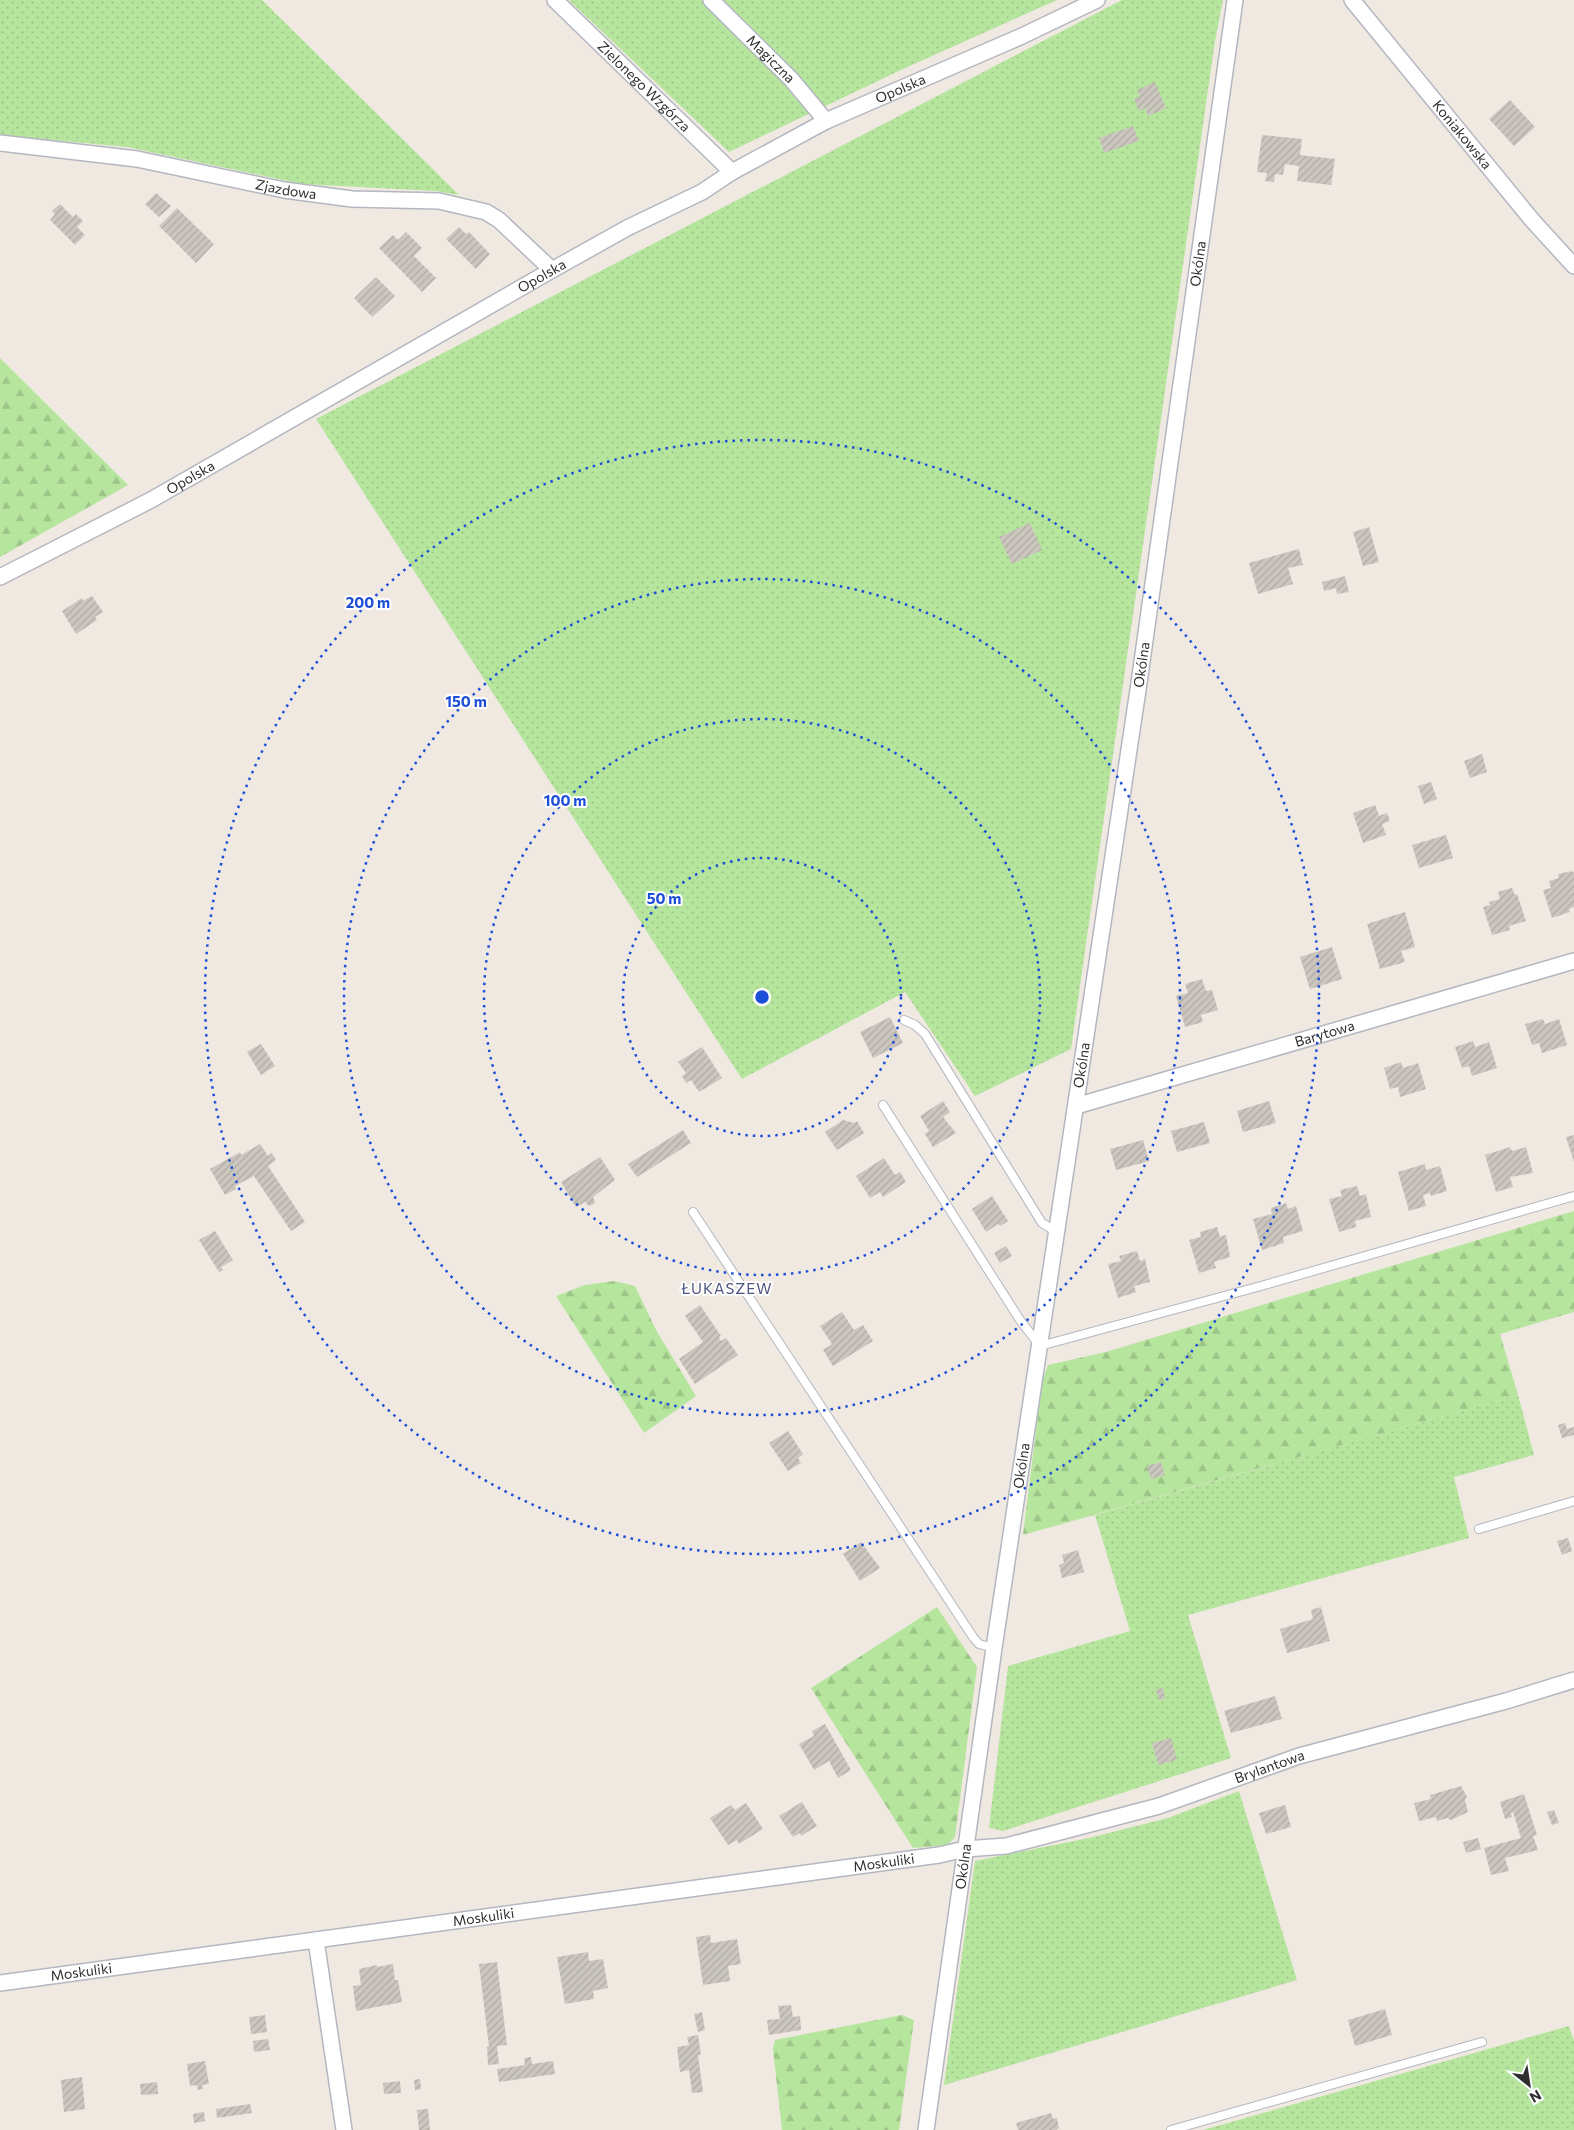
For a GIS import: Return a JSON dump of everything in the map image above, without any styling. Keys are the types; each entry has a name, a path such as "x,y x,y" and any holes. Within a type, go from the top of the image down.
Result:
{"street":[{"name":"Zielonego Wzgórza","path":"555,0 732,172"},
{"name":"Magiczna","path":"710,0 791,79 826,121"},
{"name":"Opolska","path":"0,577 151,500 552,270 628,228 702,192 732,172 826,121 1022,36 1098,0"},
{"name":"Okólna","path":"926,2130 994,1648 1138,690 1235,0"},
{"name":"Koniakowska","path":"1352,0 1532,220 1574,266"},
{"name":"Zjazdowa","path":"0,143 137,159 284,190 352,199 439,201 486,212 499,220 552,270"},
{"name":"Barytowa","path":"1076,1106 1574,961"},
{"name":"Brylantowa","path":"966,1849 1006,1846 1159,1806 1299,1756 1506,1701 1574,1680"},
{"name":"Moskuliki","path":"0,1983 939,1855 966,1849"},
{"path":"316,1940 344,2130"}],"lane":[{"path":"904,1020 915,1024 924,1034 1042,1222 1057,1232"},
{"path":"883,1105 1020,1320 1040,1346 1261,1286 1574,1196"},
{"path":"693,1212 973,1637 979,1644 994,1648"},
{"path":"1479,1529 1574,1502"},
{"path":"1171,2130 1482,2042"}],"green space":[{"path":"0,0 262,0 459,195 436,191 302,184 127,147 0,135"},
{"path":"569,0 1057,0 903,69 729,152"},
{"path":"1122,0 1223,0 1215,41 1071,1049 975,1096 905,992 742,1079 316,419"},
{"path":"0,358 128,485 0,557"},
{"path":"1574,1211 1574,1312 1500,1334 1518,1395 1023,1535 1042,1382 1048,1365 1106,1352"},
{"path":"614,1281 635,1286 656,1330 696,1396 644,1433 556,1296 585,1285"},
{"path":"1518,1395 1534,1455 1454,1477 1469,1538 1188,1615 1231,1758 1003,1831 989,1828 1008,1666 1130,1631 1095,1515"},
{"path":"937,1607 977,1667 955,1837 948,1845 913,1848 811,1688"},
{"path":"1239,1791 1297,1980 944,2085 975,1861 1089,1838 1168,1818"},
{"path":"902,2015 914,2020 899,2130 782,2130 773,2049 775,2040"},
{"path":"1569,2026 1574,2041 1574,2130 1203,2130"}],"building":[{"path":"1155,82 1166,108 1148,116 1145,108 1139,111 1134,99 1140,97 1137,90"},
{"path":"1510,100 1535,127 1514,146 1489,119"},
{"path":"1133,126 1139,141 1104,153 1099,138"},
{"path":"1262,135 1302,139 1300,155 1335,159 1331,185 1297,181 1299,166 1285,164 1283,175 1275,174 1274,182 1265,181 1267,173 1257,172"},
{"path":"156,193 171,206 159,217 145,204"},
{"path":"60,204 73,217 76,214 83,221 77,227 85,235 75,245 50,220 55,214 52,211"},
{"path":"177,208 214,244 196,263 159,226"},
{"path":"459,227 466,234 469,232 490,254 476,269 446,239"},
{"path":"406,232 422,248 414,256 436,278 422,292 379,248 393,235 398,240"},
{"path":"376,277 395,296 372,317 354,298"},
{"path":"1030,523 1042,550 1012,564 999,537"},
{"path":"1369,527 1379,562 1363,566 1353,532"},
{"path":"1299,549 1303,565 1288,568 1293,584 1258,594 1249,563"},
{"path":"1345,576 1349,592 1337,594 1336,588 1324,591 1322,582"},
{"path":"92,596 103,612 95,617 97,620 76,634 62,611 82,598 83,601"},
{"path":"1482,754 1487,772 1470,778 1464,761"},
{"path":"1431,782 1437,799 1424,804 1418,786"},
{"path":"1375,805 1379,816 1387,813 1390,821 1382,824 1386,835 1363,843 1353,813"},
{"path":"1446,835 1453,858 1419,868 1412,845"},
{"path":"1572,871 1574,873 1574,907 1569,909 1570,912 1552,918 1543,890 1551,888 1549,881 1559,878 1558,874"},
{"path":"1512,888 1515,895 1517,894 1526,921 1509,926 1510,930 1492,935 1483,907 1490,905 1489,902 1500,899 1498,892"},
{"path":"1405,912 1415,947 1401,951 1405,962 1380,969 1367,924"},
{"path":"1332,947 1342,979 1310,989 1300,957"},
{"path":"1202,979 1206,991 1212,990 1218,1010 1201,1015 1203,1022 1185,1027 1176,996 1188,993 1185,984"},
{"path":"890,1017 903,1043 873,1058 860,1032"},
{"path":"1543,1019 1545,1024 1559,1019 1567,1045 1542,1053 1539,1043 1532,1045 1525,1024"},
{"path":"1473,1041 1475,1047 1489,1042 1497,1068 1472,1076 1469,1066 1462,1068 1455,1047"},
{"path":"261,1044 275,1066 261,1075 247,1052"},
{"path":"702,1047 722,1078 699,1092 691,1080 686,1083 682,1076 686,1073 678,1062"},
{"path":"1401,1062 1403,1068 1418,1063 1426,1089 1400,1097 1398,1087 1390,1089 1384,1068"},
{"path":"943,1101 950,1112 943,1117 956,1133 933,1147 925,1134 929,1131 920,1116"},
{"path":"1269,1101 1276,1123 1243,1132 1237,1111"},
{"path":"843,1120 854,1123 857,1121 864,1133 837,1150 825,1132"},
{"path":"1204,1122 1210,1143 1177,1152 1171,1131"},
{"path":"683,1130 691,1143 637,1177 628,1164"},
{"path":"1574,1135 1574,1162 1566,1137"},
{"path":"1143,1140 1149,1161 1116,1170 1110,1149"},
{"path":"260,1144 268,1156 272,1153 276,1160 268,1166 305,1222 291,1231 254,1176 235,1186 236,1189 225,1195 210,1169 240,1152 241,1155"},
{"path":"1510,1147 1512,1151 1526,1147 1533,1173 1510,1177 1513,1187 1496,1192 1485,1155"},
{"path":"600,1157 615,1180 593,1197 594,1204 589,1206 585,1202 576,1207 561,1182"},
{"path":"884,1158 895,1175 900,1172 906,1182 883,1197 880,1192 870,1198 856,1176"},
{"path":"1425,1164 1426,1170 1440,1166 1447,1191 1431,1196 1430,1193 1423,1195 1426,1206 1409,1211 1398,1172"},
{"path":"1357,1186 1360,1196 1366,1194 1371,1217 1355,1221 1356,1227 1339,1232 1329,1199 1342,1196 1340,1190"},
{"path":"992,1196 1008,1221 1000,1226 998,1224 986,1232 972,1209"},
{"path":"1286,1203 1288,1209 1296,1206 1303,1231 1283,1237 1284,1243 1262,1250 1253,1219 1272,1214 1271,1208"},
{"path":"1217,1227 1220,1237 1226,1235 1230,1257 1214,1262 1216,1268 1199,1273 1189,1240 1201,1237 1200,1232"},
{"path":"215,1231 233,1260 221,1267 223,1270 219,1272 199,1240"},
{"path":"1006,1246 1012,1256 1000,1263 994,1253"},
{"path":"1137,1251 1140,1261 1145,1259 1150,1282 1134,1286 1136,1292 1118,1298 1108,1264 1121,1261 1119,1256"},
{"path":"700,1305 721,1336 719,1337 721,1341 726,1338 738,1355 695,1384 679,1359 703,1342 685,1316"},
{"path":"842,1312 854,1330 863,1325 873,1341 833,1366 823,1350 832,1344 820,1326"},
{"path":"1565,1423 1567,1429 1574,1427 1574,1435 1562,1438 1558,1425"},
{"path":"788,1431 803,1454 798,1458 801,1463 788,1471 769,1443"},
{"path":"1161,1462 1165,1475 1151,1479 1147,1466"},
{"path":"1568,1538 1572,1551 1562,1555 1557,1541"},
{"path":"861,1542 880,1568 860,1581 843,1554"},
{"path":"1078,1550 1084,1572 1062,1578 1059,1565 1064,1563 1062,1555"},
{"path":"1321,1607 1330,1641 1287,1653 1280,1629 1313,1619 1311,1610"},
{"path":"1163,1688 1165,1699 1159,1700 1156,1690"},
{"path":"1275,1696 1282,1719 1231,1733 1224,1711"},
{"path":"825,1724 851,1770 838,1778 829,1761 814,1770 799,1744 814,1736 812,1731"},
{"path":"1171,1738 1177,1760 1158,1765 1152,1743"},
{"path":"1461,1786 1467,1797 1465,1800 1468,1812 1451,1820 1447,1818 1437,1821 1436,1817 1419,1821 1414,1803 1431,1799 1430,1795"},
{"path":"1524,1794 1537,1835 1533,1836 1538,1850 1505,1858 1509,1871 1491,1875 1484,1848 1521,1838 1513,1812 1511,1813 1512,1817 1505,1819 1500,1802"},
{"path":"802,1802 817,1826 801,1836 800,1833 793,1837 779,1816"},
{"path":"746,1803 763,1829 739,1844 737,1840 728,1845 710,1818 731,1805 735,1810"},
{"path":"1285,1805 1291,1827 1266,1834 1259,1813"},
{"path":"1554,1810 1559,1823 1552,1825 1547,1812"},
{"path":"1478,1838 1481,1849 1466,1853 1463,1842"},
{"path":"710,1935 711,1943 737,1939 741,1964 728,1966 730,1981 703,1985 696,1937"},
{"path":"588,1952 589,1961 603,1959 608,1988 593,1991 594,1999 565,2004 557,1957"},
{"path":"497,1962 507,2045 497,2046 499,2064 488,2065 487,2047 489,2047 479,1964"},
{"path":"393,1964 395,1980 398,1980 402,2002 356,2011 353,1986 361,1985 359,1969"},
{"path":"791,2005 793,2017 800,2016 801,2030 769,2035 767,2020 780,2019 778,2006"},
{"path":"1385,2009 1392,2035 1355,2046 1348,2020"},
{"path":"702,2012 705,2030 698,2032 694,2014"},
{"path":"265,2015 267,2032 251,2034 249,2017"},
{"path":"698,2035 701,2055 698,2055 703,2092 692,2093 689,2070 680,2072 677,2047 689,2045 687,2037"},
{"path":"268,2039 270,2050 254,2052 253,2041"},
{"path":"531,2057 532,2064 553,2061 555,2074 499,2082 497,2069 525,2065 524,2058"},
{"path":"205,2061 209,2084 202,2085 203,2089 198,2090 197,2085 190,2086 187,2064"},
{"path":"82,2077 85,2109 64,2112 61,2080"},
{"path":"420,2079 421,2089 415,2090 414,2080"},
{"path":"400,2081 401,2093 384,2094 383,2083"},
{"path":"157,2082 158,2094 141,2095 140,2084"},
{"path":"250,2104 252,2113 217,2118 216,2109"},
{"path":"428,2109 430,2130 419,2130 417,2110"},
{"path":"204,2112 205,2121 194,2123 193,2114"},
{"path":"1051,2113 1053,2119 1057,2118 1059,2128 1056,2130 1018,2130 1016,2123"}],"district":[{"name":"ŁUKASZEW","path":"727,1289"}]}
